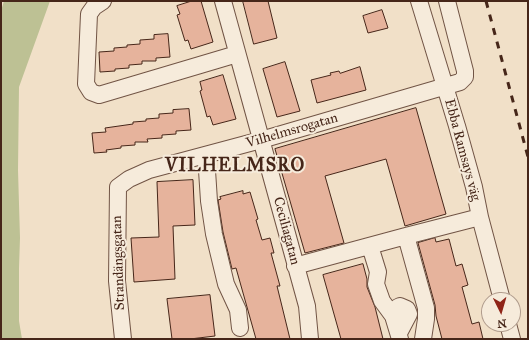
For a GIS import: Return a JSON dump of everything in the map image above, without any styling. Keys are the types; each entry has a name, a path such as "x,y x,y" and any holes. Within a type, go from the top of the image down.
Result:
{"street":[{"path":"103,1 94,7 89,14 86,84 91,92 99,95 237,54"},
{"name":"Ceciliagatan","path":"223,1 307,306 310,339"},
{"name":"Ebba Ramsays väg","path":"419,1 474,187 480,217 500,292"},
{"name":"Vilhelmsrogatan","path":"118,187 129,179 149,170 261,140 460,82 465,77 465,71 447,1"},
{"path":"206,155 209,201 214,234 226,284 238,310 240,328"},
{"name":"Strandängsgatan","path":"118,187 117,281 123,339"},
{"path":"295,266 480,217"},
{"path":"406,236 426,308 423,339"},
{"path":"370,246 378,272 376,284 382,301 393,316 394,310 398,307 405,308 408,312 408,316 399,336"}],"green space":[{"path":"4,1 50,1 19,87 19,321 22,339 1,339 1,11"}],"building":[{"path":"192,1 201,1 213,42 191,49 188,40 185,41 177,15 180,14 177,6"},
{"path":"243,1 268,1 277,38 254,44"},
{"path":"382,10 388,28 368,33 363,16"},
{"path":"168,34 170,57 156,58 156,61 142,61 142,64 129,65 129,68 115,69 115,71 100,72 99,52 114,51 114,48 140,44 140,40 154,39 154,35"},
{"path":"285,62 300,111 277,117 263,69"},
{"path":"360,67 366,90 317,103 311,80 331,75 330,73 339,71 340,73"},
{"path":"223,75 236,119 213,125 210,116 207,117 200,91 202,90 200,82"},
{"path":"416,108 446,214 405,226 386,159 325,176 344,243 305,253 275,149"},
{"path":"189,109 191,130 176,131 176,134 162,135 162,138 147,139 148,142 135,142 135,145 121,146 121,148 106,150 107,152 94,153 92,133 106,132 105,128 133,124 133,122 146,121 146,119 159,118 159,114 173,113 173,110"},
{"path":"193,180 195,225 173,226 175,279 134,282 131,238 159,237 157,182"},
{"path":"243,191 243,194 250,192 258,219 256,220 262,240 270,238 274,253 271,253 280,286 277,286 290,339 256,339 236,268 232,269 223,232 218,200 221,199 220,197"},
{"path":"435,238 436,242 449,239 456,266 462,264 468,285 462,287 472,324 479,322 483,339 442,339 436,316 435,305 418,243"},
{"path":"363,264 367,279 367,287 375,307 383,339 341,339 323,275"},
{"path":"210,295 215,336 190,339 172,339 167,299"}],"railway":[{"path":"486,1 528,157"}],"district":[{"name":"VILHELMSRO","path":"235,167"}]}
